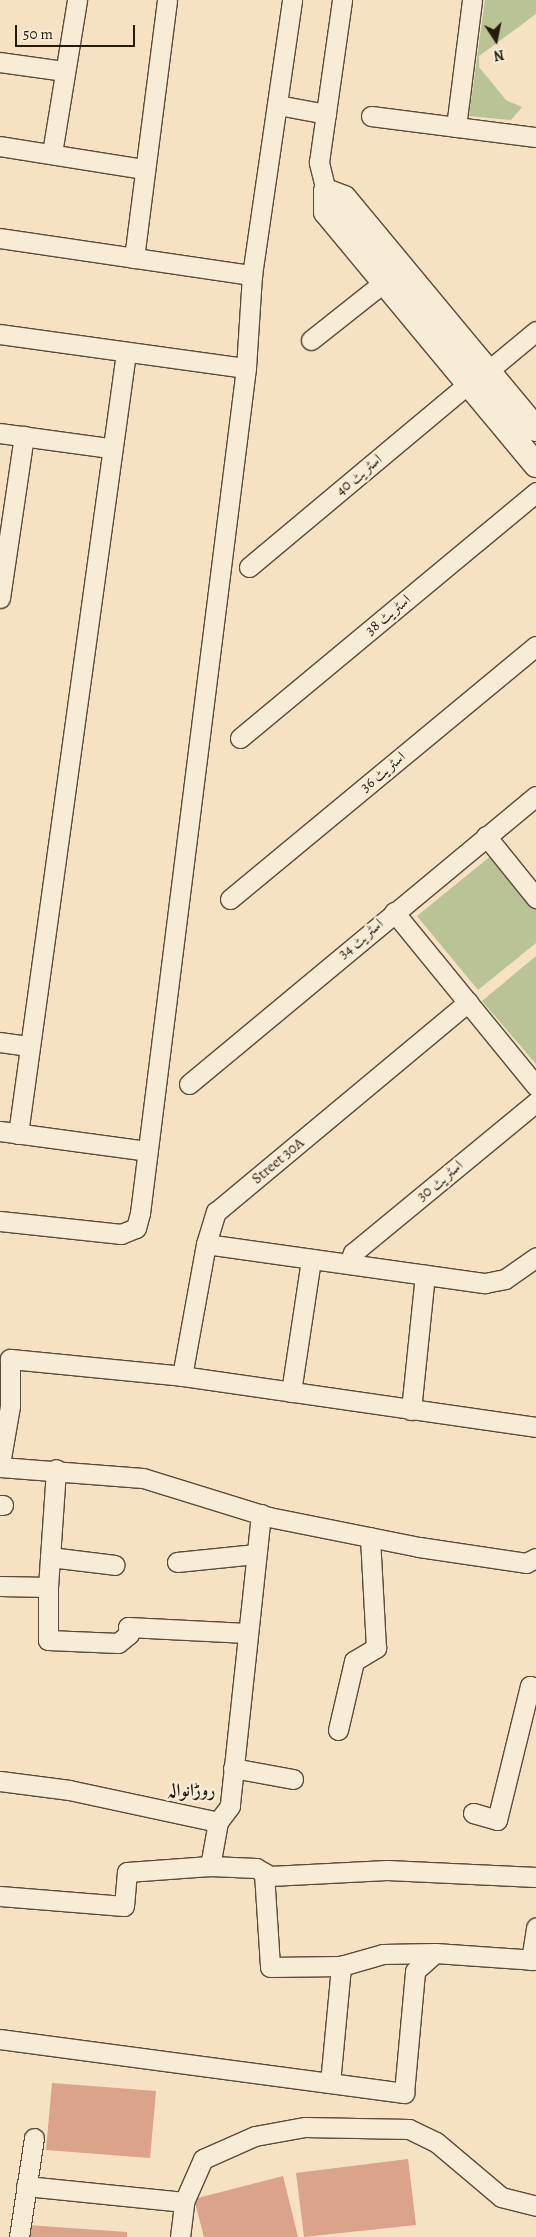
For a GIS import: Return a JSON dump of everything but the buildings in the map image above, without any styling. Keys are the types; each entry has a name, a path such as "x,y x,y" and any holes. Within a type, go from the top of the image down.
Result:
{"street":[{"path":"52,153 76,0"},
{"path":"134,258 167,0"},
{"path":"0,1221 121,1234 136,1228 246,368 252,275 292,0"},
{"path":"342,0 319,162 326,191 326,212 536,465"},
{"path":"456,127 472,0"},
{"path":"0,62 64,71"},
{"path":"278,105 326,114"},
{"path":"371,116 456,127 533,134"},
{"path":"0,146 144,169"},
{"path":"326,191 344,198 489,370 536,429"},
{"path":"0,238 252,275"},
{"path":"311,340 383,282"},
{"path":"489,370 536,331"},
{"path":"0,334 126,353 246,368"},
{"path":"126,353 110,448 29,1046 9,1132 147,1150"},
{"name":"اسٹریٹ 40","path":"249,567 468,384"},
{"path":"0,433 110,448"},
{"path":"0,598 5,522 24,436"},
{"name":"اسٹریٹ 38","path":"240,738 536,492"},
{"name":"اسٹریٹ 36","path":"230,900 536,646"},
{"name":"اسٹریٹ 34","path":"189,1084 536,796"},
{"path":"486,836 536,898"},
{"path":"394,912 536,1086"},
{"name":"Street 30A","path":"182,1376 206,1244 216,1212 468,1002"},
{"path":"0,1042 29,1046"},
{"name":"اسٹریٹ 30","path":"349,1263 353,1253 536,1102"},
{"path":"206,1244 485,1283 504,1279 536,1257"},
{"path":"291,1392 311,1259"},
{"path":"411,1410 425,1276"},
{"path":"536,1427 182,1376 5,1358 10,1406 0,1466 56,1469 144,1478 261,1514 370,1537 526,1563 536,1558"},
{"path":"56,1469 48,1586 48,1640 118,1643 129,1634 128,1627 246,1633"},
{"path":"210,1866 218,1822 230,1806 246,1633 261,1514"},
{"path":"338,1730 354,1661 376,1648 370,1537"},
{"path":"177,1562 256,1554"},
{"path":"50,1557 114,1565"},
{"path":"0,1586 48,1586"},
{"path":"473,1813 497,1820 530,1686 536,1688"},
{"path":"233,1768 292,1780"},
{"path":"0,1781 78,1791 218,1822"},
{"path":"0,1896 124,1906 127,1872 210,1866 256,1868 264,1873 388,1870 536,1876"},
{"path":"264,1873 270,1967 341,1966 383,1954 435,1953 533,1960 536,1927"},
{"path":"0,2039 404,2093 415,1971 435,1953"},
{"path":"330,2083 341,1966"},
{"path":"180,2237 184,2202 203,2159 224,2146 305,2127 409,2129 470,2168 501,2197 536,2206"},
{"path":"19,2237 34,2138"},
{"path":"26,2186 184,2202"}],"green space":[{"path":"485,0 536,0 536,14 479,56 479,67 506,100 522,107 511,120 469,116"},
{"path":"492,855 536,909 536,943 478,990 417,916"},
{"path":"536,956 536,1064 482,1001"}],"district":[{"name":"روڑانوالہ","path":"191,1790"}]}
